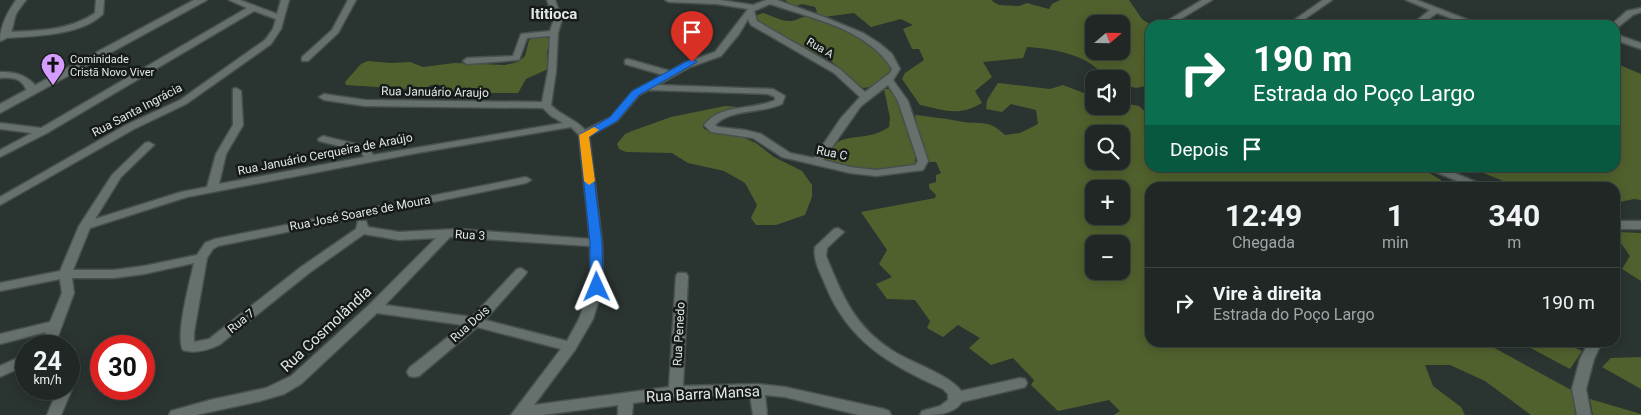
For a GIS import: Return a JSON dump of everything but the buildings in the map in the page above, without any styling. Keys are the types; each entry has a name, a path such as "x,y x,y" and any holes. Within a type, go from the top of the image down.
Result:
{"main road":[{"path":"2,37 11,14 21,0"},
{"path":"0,109 202,0"}],"street":[{"path":"2,37 54,30 86,21 99,14 100,0"},
{"path":"233,0 279,18"},
{"name":"Rua Santa Ingrácia","path":"0,202 130,127 194,95 268,42 277,29 285,0"},
{"path":"305,59 335,31 352,0"},
{"path":"519,413 570,348 586,319 597,287 596,243 584,135 574,124 551,112 546,105 552,71 554,33 558,19 551,0"},
{"path":"669,0 717,2 752,9"},
{"path":"1172,20 1208,0"},
{"path":"1298,20 1328,0"},
{"path":"1410,0 1463,20"},
{"path":"584,135 609,123 632,95 687,65 718,54 752,9 768,1 861,34 888,56 896,69 894,74 865,97 816,163"},
{"path":"0,154 43,131 252,9"},
{"name":"Rua A","path":"752,9 752,21 758,26 837,71 865,97"},
{"path":"1422,20 1436,10"},
{"path":"1620,21 1630,13 1641,10"},
{"path":"467,61 516,58 524,36 554,33"},
{"path":"1620,40 1641,46"},
{"path":"628,62 671,74"},
{"path":"0,75 11,74 23,78 31,86 31,92"},
{"name":"Rua C","path":"648,86 770,91 780,96 779,102 761,108 733,112 721,116 709,125 715,130 745,132 757,136 786,156 850,170 876,173 919,168 923,161 903,101 888,79"},
{"path":"212,188 219,158 238,125 236,91"},
{"name":"Rua Januário Araujo","path":"324,97 365,103 546,105"},
{"name":"Rua Januário Cerqueira de Araújo","path":"85,226 168,198 212,188 574,124"},
{"path":"0,126 43,131"},
{"path":"323,139 365,150 370,159"},
{"path":"51,335 68,293 66,274 85,226 117,175 149,146"},
{"path":"1445,172 1470,182"},
{"name":"Rua José Soares de Moura","path":"201,258 209,246 216,243 526,180"},
{"path":"362,230 363,212"},
{"path":"1620,225 1641,225"},
{"name":"Rua 3","path":"362,230 399,236 447,233 596,243"},
{"name":"Rua 7","path":"201,258 187,332 188,347 194,348 214,342 298,276 362,230"},
{"path":"838,232 821,247 820,256 841,306 855,327 872,344 896,360 948,385 954,392 956,398 954,405 946,410 927,415"},
{"name":"Rua Cosmolândia","path":"176,415 213,405 269,395 296,380 374,308 447,233"},
{"path":"0,287 66,274 114,274 144,270 201,258"},
{"name":"Rua Dois","path":"414,372 475,322 521,272"},
{"name":"Rua Penedo","path":"676,392 682,276"},
{"path":"374,308 475,322 570,348"},
{"path":"0,339 55,325"},
{"path":"1584,415 1578,388 1587,359 1593,347"},
{"path":"0,372 15,364"},
{"path":"956,398 1020,383"},
{"path":"757,389 760,415"},
{"name":"Rua Barra Mansa","path":"519,413 676,392 757,389 786,392 884,415"},
{"path":"624,415 626,399"},
{"path":"54,415 60,400"}],"green space":[{"path":"785,0 993,0 999,5 1019,6 1027,3 1049,9 1052,4 1060,0 1129,0 1145,21 1145,86 1136,88 1130,86 1130,70 1099,70 1080,58 1067,53 1027,47 1023,58 983,62 992,77 975,91 982,103 966,110 958,111 920,105 902,79 905,73 924,60 919,49 912,49 903,29 913,25 901,19 871,27 854,13 824,17 815,15 817,12 815,7 802,4 793,7"},
{"path":"763,13 781,20 792,21 807,17 831,23 869,43 888,61 893,71 870,87 863,88 831,61 754,20 755,16"},
{"path":"536,37 552,40 547,51 548,69 526,79 518,93 463,93 441,90 444,85 431,85 423,90 346,85 345,82 361,64 368,61 410,62 423,67 454,63 505,65 518,62 525,56 529,40"},
{"path":"1620,65 1641,74 1641,200 1634,199 1620,202 1620,182 1506,182 1481,172 1620,172"},
{"path":"998,83 1050,89 1063,85 1085,94 1085,115 1130,115 1130,104 1139,106 1145,111 1145,172 1428,172 1441,180 1441,182 1145,182 1145,347 1493,347 1573,391 1575,415 1531,415 1485,381 1450,365 1425,365 1433,386 1461,407 1465,415 1114,415 1120,411 1109,400 1058,411 1031,385 1034,380 1013,358 991,365 969,348 980,338 958,325 943,337 927,328 930,321 915,300 887,299 876,284 892,277 879,264 887,250 861,212 935,198 936,195 929,188 929,184 936,182 936,175 941,173 936,162 923,162 915,115 987,124 999,129 1005,135 1020,133 1038,124 1036,110 1011,104 1002,112 986,109 987,100"},
{"path":"884,89 892,89 916,151 915,163 905,168 883,172 827,162 823,157 838,142 870,135 889,127 890,118"},
{"path":"725,106 738,108 713,117 703,128 708,131 742,137 756,143 774,157 802,171 812,185 812,197 805,215 776,225 756,225 751,218 757,205 745,183 724,171 688,163 672,153 626,152 619,149 617,144 625,134 671,117"},
{"path":"1620,232 1641,233 1641,281 1622,269 1630,256 1620,242"},
{"path":"1529,347 1573,347 1582,351 1570,369"},
{"path":"1641,357 1641,389 1602,367 1611,358"},
{"path":"1590,399 1641,414 1641,415 1593,415"}],"slow traffic":[{"path":"589,181 584,135 594,130"}],"place":[{"name":"Cominidade Cristã Novo Viver","path":"53,86"}],"district":[{"name":"Ititioca","path":"554,14"}],"route":[{"path":"597,287 596,243 584,135 614,119 632,95 692,62"}]}
